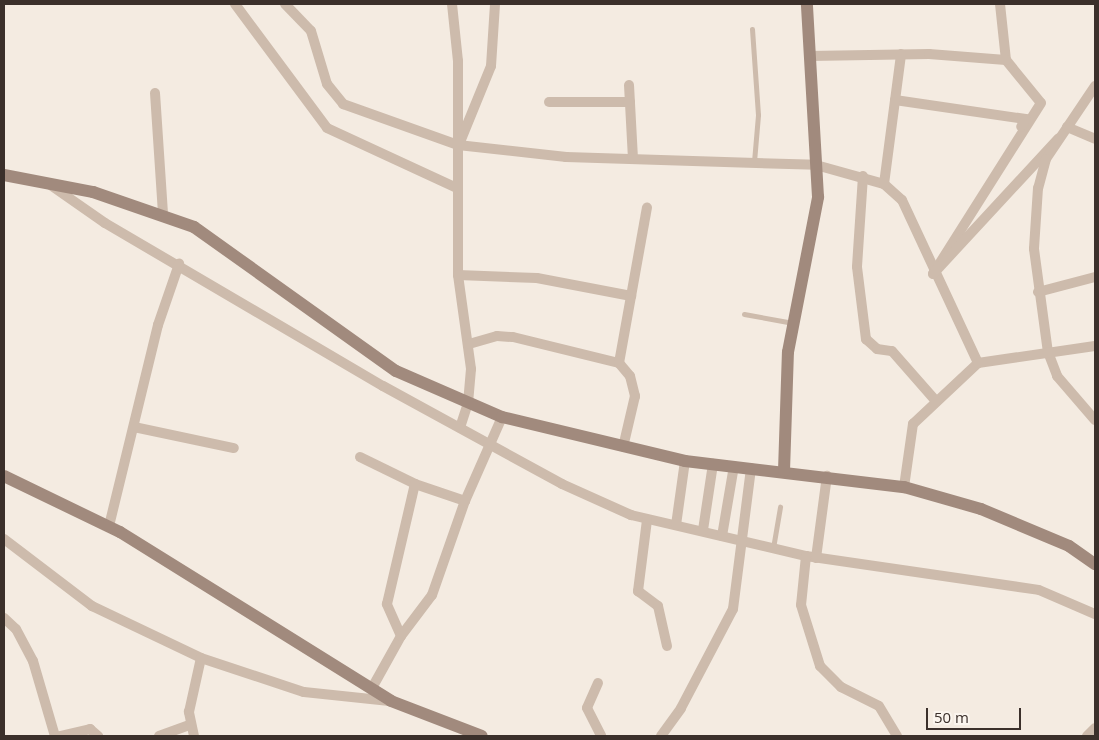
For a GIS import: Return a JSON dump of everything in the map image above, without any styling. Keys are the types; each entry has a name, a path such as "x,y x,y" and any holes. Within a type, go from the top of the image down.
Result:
{"street":[{"path":"235,4 327,128 457,188"},
{"path":"285,4 311,32 327,84 343,104 458,145 566,158 816,165 863,176 884,184 902,200 933,274 978,363"},
{"path":"452,4 458,61 458,276 469,344 468,403 460,428"},
{"path":"458,145 485,88 495,40 495,4"},
{"path":"784,471 784,387 794,324 816,215 816,165 807,4"},
{"path":"933,274 1041,104 1006,60 1000,4"},
{"path":"810,56 901,54 1006,60"},
{"path":"884,184 901,54"},
{"path":"629,85 633,159"},
{"path":"1095,86 1046,159 1038,188 1034,249 1038,292 1048,352 1062,383 1095,420"},
{"path":"155,93 163,216"},
{"path":"895,100 1026,119 933,274"},
{"path":"549,102 630,102"},
{"path":"1066,127 1095,139"},
{"path":"933,274 1059,138"},
{"path":"4,174 92,192 163,216 231,250 396,371 502,417 685,461 827,476 904,487 981,510 1069,546 1095,564"},
{"path":"863,176 858,267 866,339 877,349 892,351 936,401"},
{"path":"49,184 104,223 179,264 488,446 647,520 676,524 811,557 1039,590 1095,614"},
{"path":"619,363 647,207"},
{"path":"109,526 160,317 179,264"},
{"path":"458,276 537,278 631,296"},
{"path":"1038,292 1095,277"},
{"path":"469,344 497,336 514,336 619,363 630,376 635,396 623,447"},
{"path":"904,487 913,424 978,363 1095,346"},
{"path":"372,688 401,636 432,595 465,501 502,417"},
{"path":"134,427 234,448"},
{"path":"360,458 415,484 465,501"},
{"path":"676,524 685,461"},
{"path":"702,530 713,464"},
{"path":"722,536 734,466"},
{"path":"661,736 681,708 733,609 740,540 751,468"},
{"path":"4,476 109,526 391,701 482,736"},
{"path":"827,476 801,605 820,666 834,682 879,706 897,736"},
{"path":"401,636 387,604 415,484"},
{"path":"647,520 638,591 658,606 667,646"},
{"path":"4,539 92,606 201,658 304,692 391,701"},
{"path":"4,618 16,629 33,661 55,736"},
{"path":"194,736 190,726 201,658"},
{"path":"598,684 587,708 601,736"},
{"path":"159,736 190,726"},
{"path":"1087,736 1095,728"},
{"path":"60,736 90,729 98,736"}],"lane":[{"path":"752,29 758,115 754,162"},
{"path":"744,314 794,324"},
{"path":"773,549 780,507"}]}
